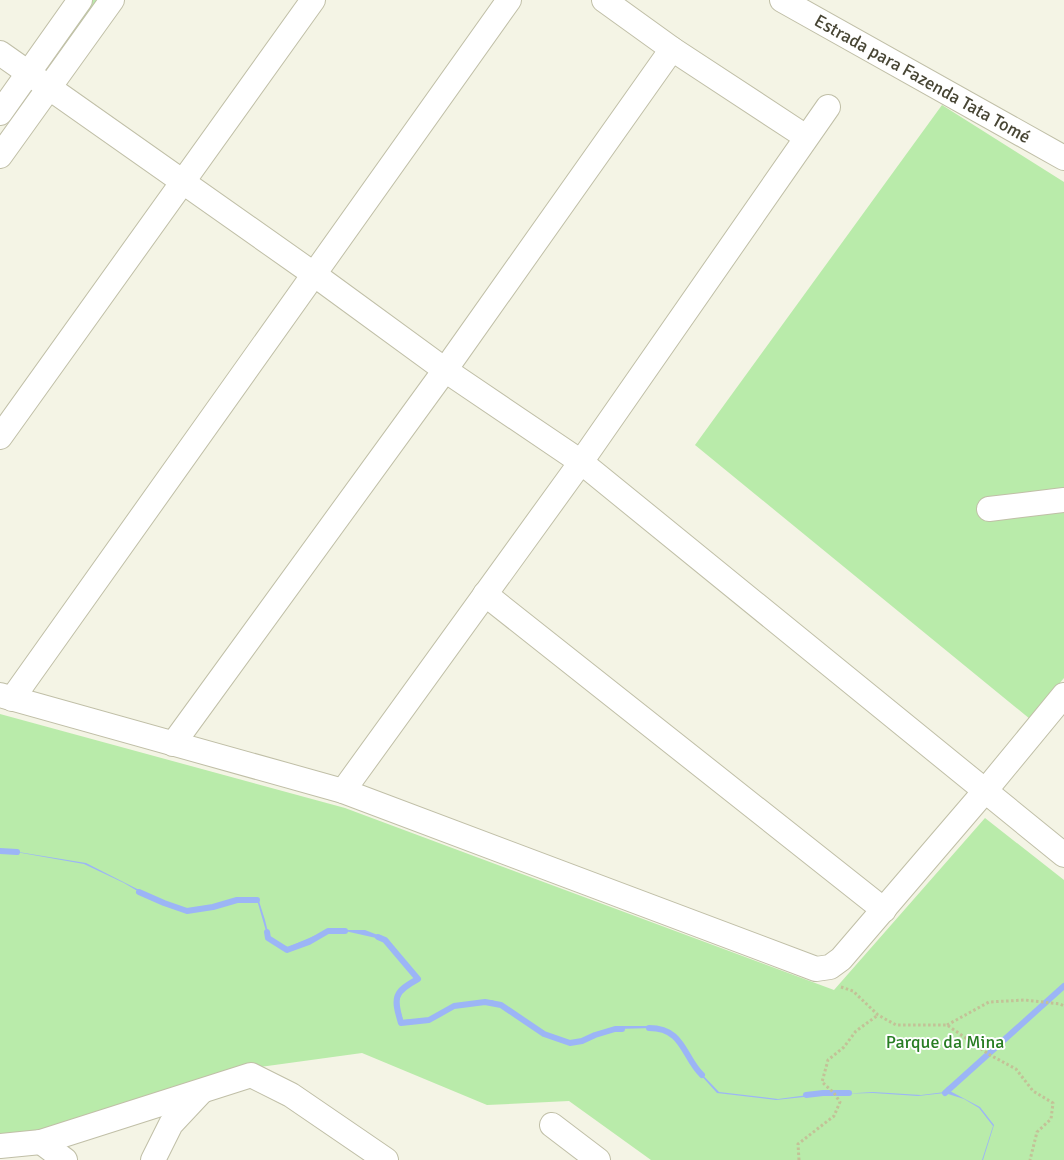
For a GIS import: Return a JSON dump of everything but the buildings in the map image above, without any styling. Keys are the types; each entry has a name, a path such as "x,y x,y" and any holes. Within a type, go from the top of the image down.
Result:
{"street":[{"path":"0,113 80,0"},
{"path":"0,156 112,0"},
{"path":"0,437 313,0"},
{"path":"509,0 315,275 6,697 343,791 816,969 830,967 841,959 1064,696"},
{"path":"604,0 672,49 806,137"},
{"name":"Estrada para Fazenda Tata Tomé","path":"782,0 1064,158"},
{"path":"173,744 446,370 672,49"},
{"path":"0,53 315,275 446,370 581,462 1064,855"},
{"path":"343,791 581,462 828,107"},
{"path":"989,509 1064,500"},
{"path":"485,594 884,910"},
{"path":"0,1146 41,1142 251,1075 291,1095 386,1160"},
{"path":"153,1160 171,1124 202,1091"},
{"path":"552,1125 598,1160"},
{"path":"41,1142 65,1160"}],"path":[{"path":"830,967 841,988 853,991 878,1015 896,1025 947,1025 989,1002 1025,1000 1048,1002 1064,1006"},
{"path":"799,1160 798,1144 834,1116 840,1102 834,1093 822,1082 828,1060 844,1046 856,1031 878,1015"},
{"path":"947,1025 989,1054 1016,1069 1033,1091 1053,1103 1051,1119 1037,1132 1030,1160"}],"green space":[{"path":"93,0 101,0 66,51 61,47"},
{"path":"942,105 1064,182 1064,678 1030,719 695,445"},
{"name":"Parque da Mina","path":"0,714 345,808 834,990 985,818 1064,880 1064,1160 651,1160 569,1101 487,1105 362,1053 260,1067 40,1139 0,1141"}],"water":[{"path":"0,849 86,863 151,896 189,910 237,899 258,898 269,936 281,945 288,947 328,930 365,930 388,939 420,980 403,989 398,1004 403,1020 430,1018 455,1005 492,1000 504,1006 544,1033 571,1042 597,1032 622,1026 652,1026 661,1028 676,1036 687,1049 699,1071 719,1092 778,1099 823,1093 838,1094 776,1100 717,1093 698,1072 684,1046 674,1036 655,1028 615,1029 582,1041 570,1043 544,1034 501,1005 485,1002 454,1006 429,1020 401,1023 395,1004 402,988 418,979 385,940 345,931 328,931 309,942 287,950 268,938 257,900 237,900 213,907 187,911 146,896 84,864 10,851 0,851"},
{"path":"1064,986 948,1090 980,1107 994,1125 983,1160 993,1126 979,1108 964,1099 945,1093 918,1096 873,1093 847,1094 873,1092 921,1095 945,1092 946,1088"}],"waterway":[{"path":"0,851 17,852"},
{"path":"139,892 187,911 213,907 237,900 257,900"},
{"path":"267,932 268,938 287,950 309,942 328,931 345,931"},
{"path":"378,937 385,940 418,979 404,988 398,996 397,1007 401,1023 429,1020 454,1006 485,1002 501,1005 544,1034 570,1043 582,1041 615,1029 622,1029"},
{"path":"945,1093 1064,986"},
{"path":"649,1028 661,1029 676,1038 702,1075"},
{"path":"806,1095 849,1093"}]}
